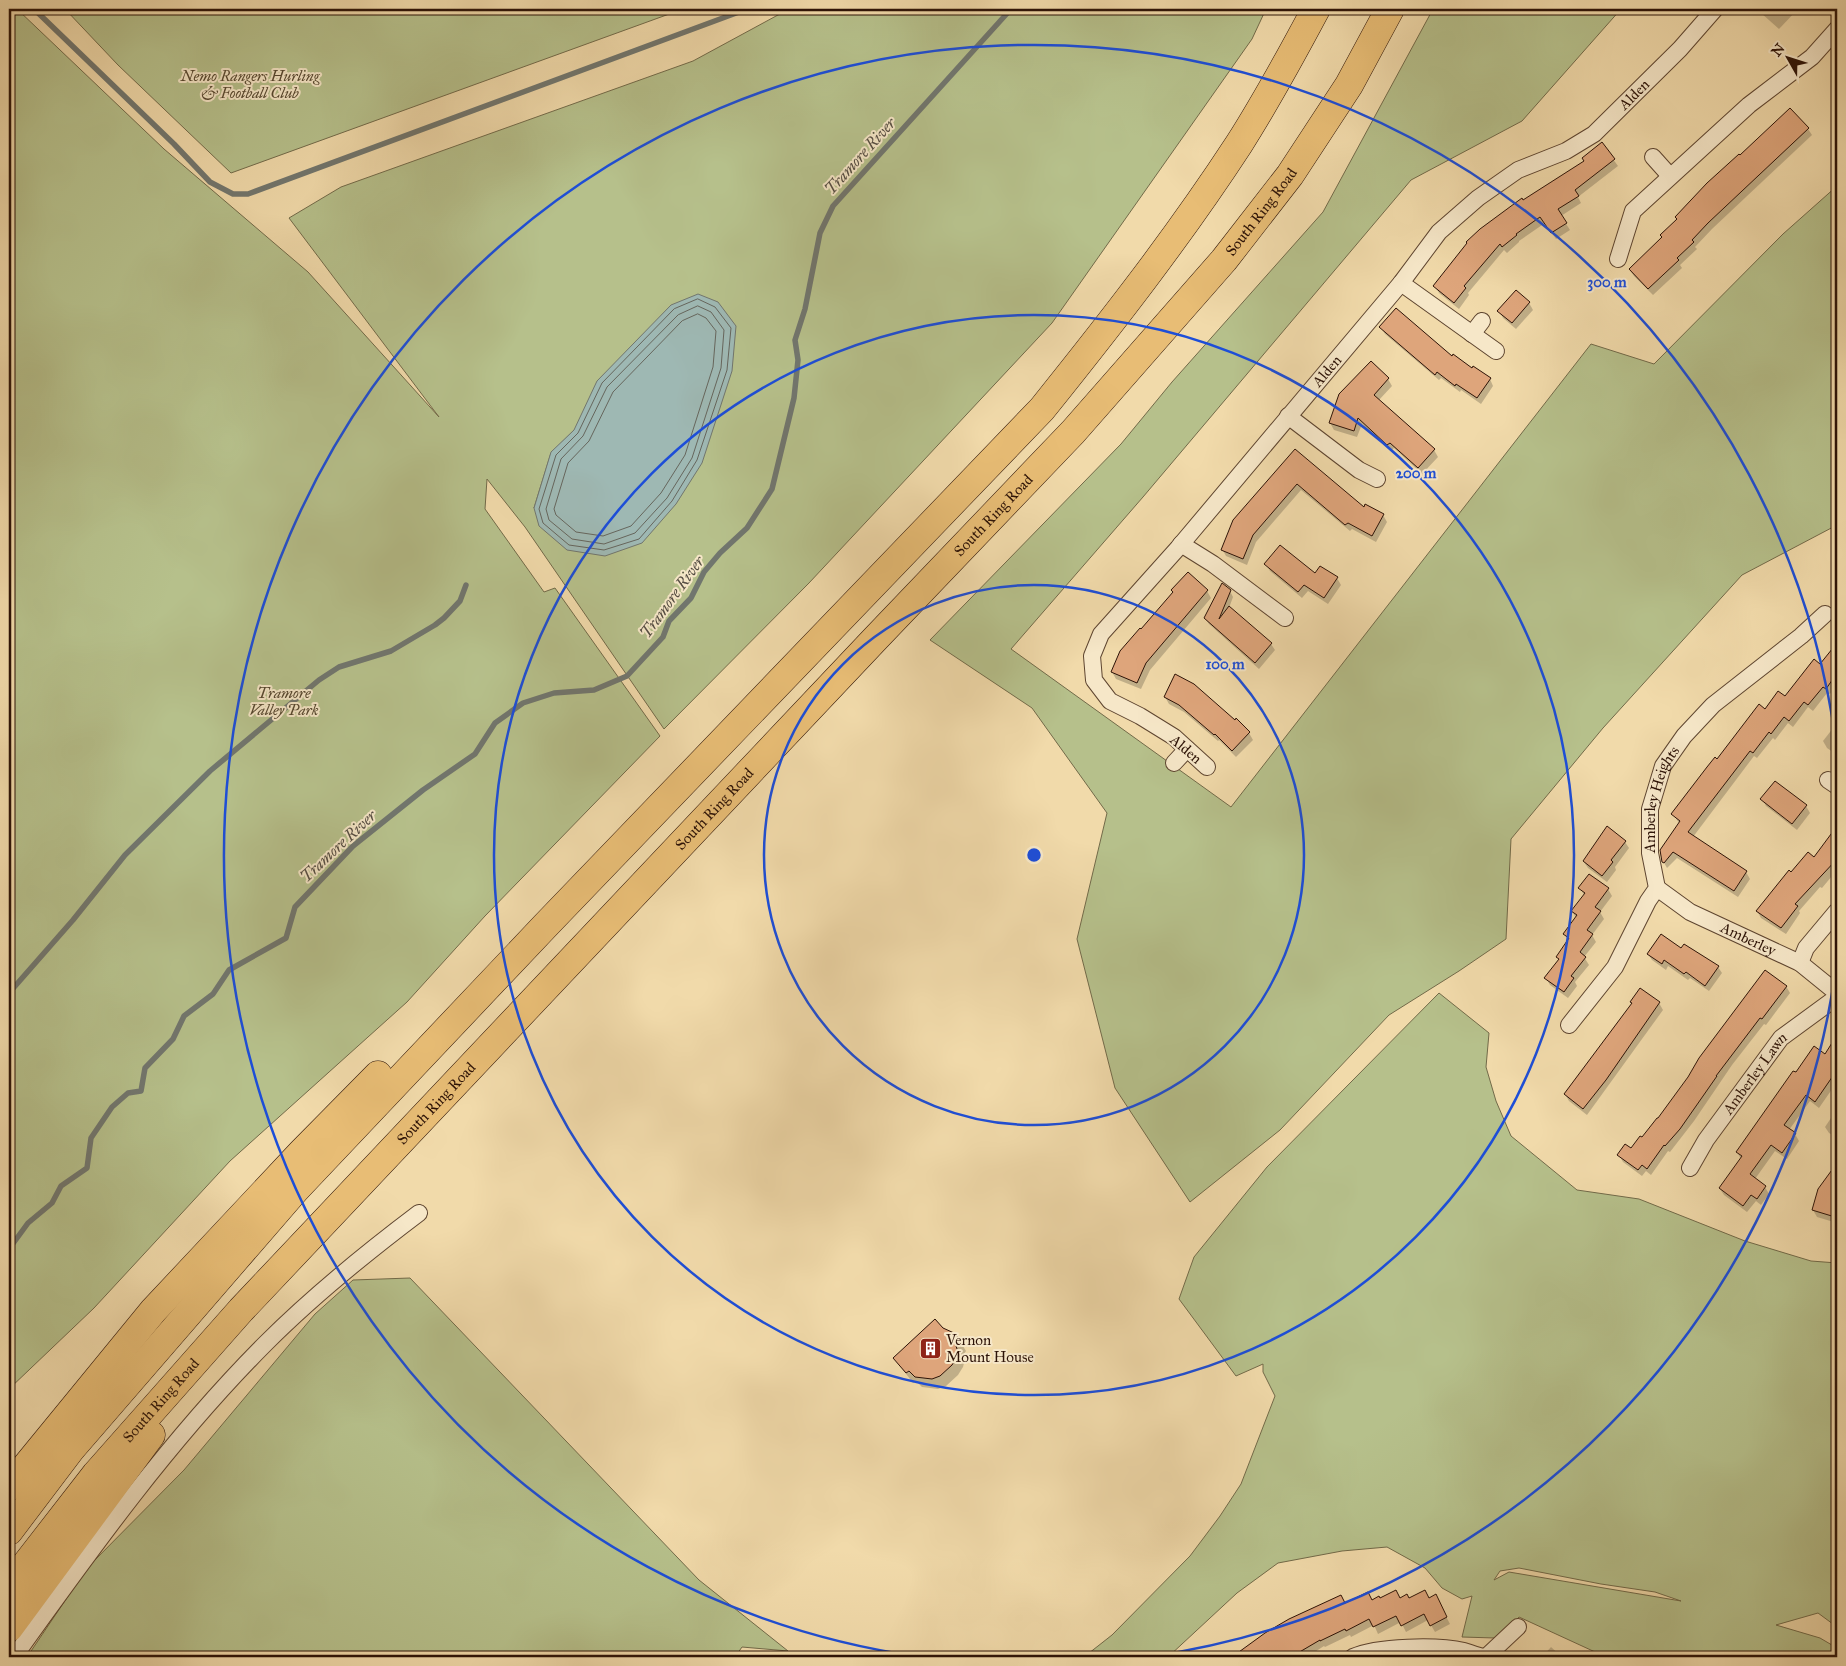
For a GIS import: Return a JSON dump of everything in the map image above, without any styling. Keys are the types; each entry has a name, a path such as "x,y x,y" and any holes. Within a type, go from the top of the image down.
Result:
{"highway":[{"path":"9,1531 71,1449 296,1189 544,926 1042,409 1107,328 1191,214 1239,143 1292,55 1316,9"},
{"name":"South Ring Road","path":"9,1586 96,1474 241,1310 1073,432 1224,260 1290,175 1349,85 1390,9"},
{"path":"9,1487 154,1311 302,1152 429,1024 544,926"},
{"path":"9,1628 241,1310"},
{"path":"9,1509 71,1449"}],"street":[{"name":"Alden","path":"1207,767 1174,737 1140,716 1110,701 1094,680 1092,656 1101,634 1181,544 1401,283 1439,232 1478,198 1518,170 1566,151 1594,134 1680,50 1715,9"},
{"path":"1618,259 1633,211 1749,105 1812,57 1837,29"},
{"path":"1652,156 1670,176"},
{"path":"1401,283 1477,327 1496,351"},
{"path":"1288,416 1359,470 1377,478"},
{"path":"1181,544 1213,564 1285,618"},
{"name":"Amberley Heights","path":"1657,888 1650,853 1650,809 1663,766 1686,734 1713,705 1801,636 1825,614"},
{"path":"1174,763 1187,749"},
{"path":"1569,1025 1615,967 1648,900 1657,888"},
{"name":"Amberley","path":"1657,888 1690,912 1800,963 1837,993"},
{"path":"1800,963 1806,948 1837,911"},
{"name":"Amberley Lawn","path":"1690,1168 1706,1140 1782,1038 1837,997"},
{"path":"14,1657 73,1574 170,1448 230,1381 305,1306 371,1250 419,1213"},
{"path":"1353,1657 1366,1652 1439,1648 1464,1651 1484,1657 1518,1627"}],"green space":[{"name":"Tramore Valley Park","path":"9,9 17,9 164,149 308,272 439,417 289,218 341,187 693,61 789,9 1266,9 1252,39 1052,323 809,583 664,729 525,527 487,479 485,509 544,592 555,588 660,736 485,916 407,1002 230,1161 94,1308 9,1389","holes":["574,430 534,508 551,453"]},
{"name":"Nemo Rangers Hurling & Football Club","path":"65,9 683,9 231,173 118,65"},
{"path":"1433,9 1621,9 1522,121 1411,180 1143,497 1011,649 1231,807 1591,344 1654,364 1783,234 1837,186 1837,525 1742,575 1603,728 1511,839 1506,939 1389,1015 1280,1130 1190,1202 1115,1088 1077,939 1107,813 1032,708 930,640 1121,444 1172,382 1323,212"},
{"path":"1439,993 1489,1033 1486,1067 1496,1101 1511,1136 1577,1190 1639,1199 1745,1241 1811,1261 1837,1263 1837,1627 1818,1613 1776,1625 1820,1638 1837,1648 1837,1657 1606,1657 1519,1617 1500,1636 1495,1638 1462,1637 1472,1596 1462,1599 1442,1588 1425,1568 1387,1547 1342,1551 1278,1563 1237,1593 1168,1657 1084,1657 1112,1635 1190,1556 1220,1516 1241,1484 1275,1396 1263,1372 1263,1364 1236,1376 1179,1299 1194,1257 1267,1167","holes":["1519,1568 1601,1584 1655,1592 1681,1601 1509,1572 1494,1580 1500,1571"]},
{"path":"410,1278 699,1580 788,1651 742,1647 735,1657 27,1657 87,1568 184,1470 315,1314 353,1280"}],"water":[{"path":"698,294 718,302 736,326 732,371 702,463 676,504 642,543 605,556 567,550 539,526 534,508 551,452 574,430 597,381 671,305"}],"building":[{"path":"1790,108 1809,128 1708,223 1692,240 1694,242 1677,258 1679,260 1648,289 1629,269 1662,237 1660,235 1677,219 1675,217 1707,183"},
{"path":"1602,142 1615,159 1575,190 1579,196 1558,209 1567,223 1551,233 1540,217 1516,234 1502,247 1500,244 1464,286 1466,288 1454,303 1433,286 1466,242 1480,229 1522,198 1523,200 1584,161 1582,158"},
{"path":"1516,290 1530,302 1512,323 1497,311"},
{"path":"1396,308 1452,356 1453,354 1472,368 1473,366 1491,378 1477,398 1456,384 1455,386 1437,372 1435,375 1379,327"},
{"path":"1371,361 1389,378 1374,395 1435,449 1418,468 1390,443 1387,445 1358,418 1354,431 1329,423 1339,394"},
{"path":"1295,449 1364,507 1365,504 1384,514 1372,536 1348,523 1345,525 1297,484 1253,535 1243,559 1221,550 1233,520"},
{"path":"1280,545 1315,573 1320,566 1338,577 1324,598 1304,585 1298,592 1264,564"},
{"path":"1188,572 1208,590 1146,663 1137,683 1111,672 1120,651 1173,592 1171,590"},
{"path":"1222,583 1231,590 1219,619 1229,606 1272,643 1255,663 1204,618"},
{"path":"1837,643 1837,673 1826,689 1823,687 1808,705 1804,702 1789,721 1784,717 1771,734 1769,732 1753,753 1750,751 1688,832 1747,871 1734,891 1673,852 1664,863 1662,862 1660,850 1680,821 1671,814 1707,767 1715,757 1717,759 1759,704 1765,709 1778,691 1785,696 1814,659 1820,664"},
{"path":"1175,674 1194,684 1235,720 1236,718 1250,732 1232,751 1215,734 1179,705 1164,697"},
{"path":"1775,781 1807,805 1792,824 1760,799"},
{"path":"1607,826 1626,841 1611,860 1613,862 1602,876 1583,861"},
{"path":"1837,826 1837,859 1795,904 1798,906 1781,928 1756,911 1789,870 1791,872 1808,852 1814,857"},
{"path":"1589,874 1609,888 1595,907 1601,911 1587,930 1593,934 1580,952 1586,957 1571,976 1574,978 1564,992 1544,978 1559,959 1556,957 1569,938 1563,934 1577,915 1571,911 1585,893 1578,888"},
{"path":"1661,934 1681,948 1684,944 1719,966 1705,986 1686,972 1684,974 1664,960 1662,964 1647,954"},
{"path":"1765,970 1787,986 1716,1076 1680,1129 1664,1145 1647,1169 1642,1165 1638,1170 1617,1155 1625,1144 1631,1148 1658,1118 1688,1077 1699,1058"},
{"path":"1640,988 1660,1002 1606,1080 1583,1109 1564,1094 1632,1003 1630,1002"},
{"path":"1837,1035 1837,1070 1815,1102 1806,1095 1784,1125 1796,1133 1782,1153 1771,1145 1750,1174 1766,1186 1757,1199 1751,1195 1743,1206 1719,1188 1742,1156 1736,1152 1793,1071 1796,1072 1814,1046 1825,1054"},
{"path":"1837,1163 1837,1209 1835,1217 1812,1210 1818,1189"},
{"name":"Vernon Mount House","path":"935,1319 943,1328 954,1333 960,1340 956,1346 958,1356 952,1365 940,1376 932,1379 915,1377 909,1371 906,1373 893,1358"},
{"path":"1396,1590 1400,1598 1407,1594 1409,1598 1425,1590 1429,1598 1436,1594 1447,1617 1430,1626 1424,1614 1401,1626 1396,1616 1373,1627 1369,1619 1346,1631 1345,1629 1320,1640 1291,1657 1232,1657 1265,1633 1289,1619 1341,1595 1345,1603 1368,1592 1372,1600"}],"waterway":[{"path":"34,9 174,144 210,182 233,194 248,194 747,9"},
{"name":"Tramore River","path":"9,1249 28,1223 52,1203 61,1186 87,1168 91,1138 112,1107 128,1093 141,1091 145,1068 173,1039 184,1016 213,994 229,970 286,938 295,907 353,846 423,790 475,754 495,723 523,703 554,693 594,690 627,676 663,637 669,621 691,598 704,572 720,553 747,528 772,489 794,398 798,360 795,340 805,309 820,233 833,206 1011,9"},
{"path":"9,993 73,920 125,855 210,771 319,680 339,667 391,651 435,625 460,601 466,585"}],"place":[{"name":"Vernon Mount House","path":"930,1349"}]}
